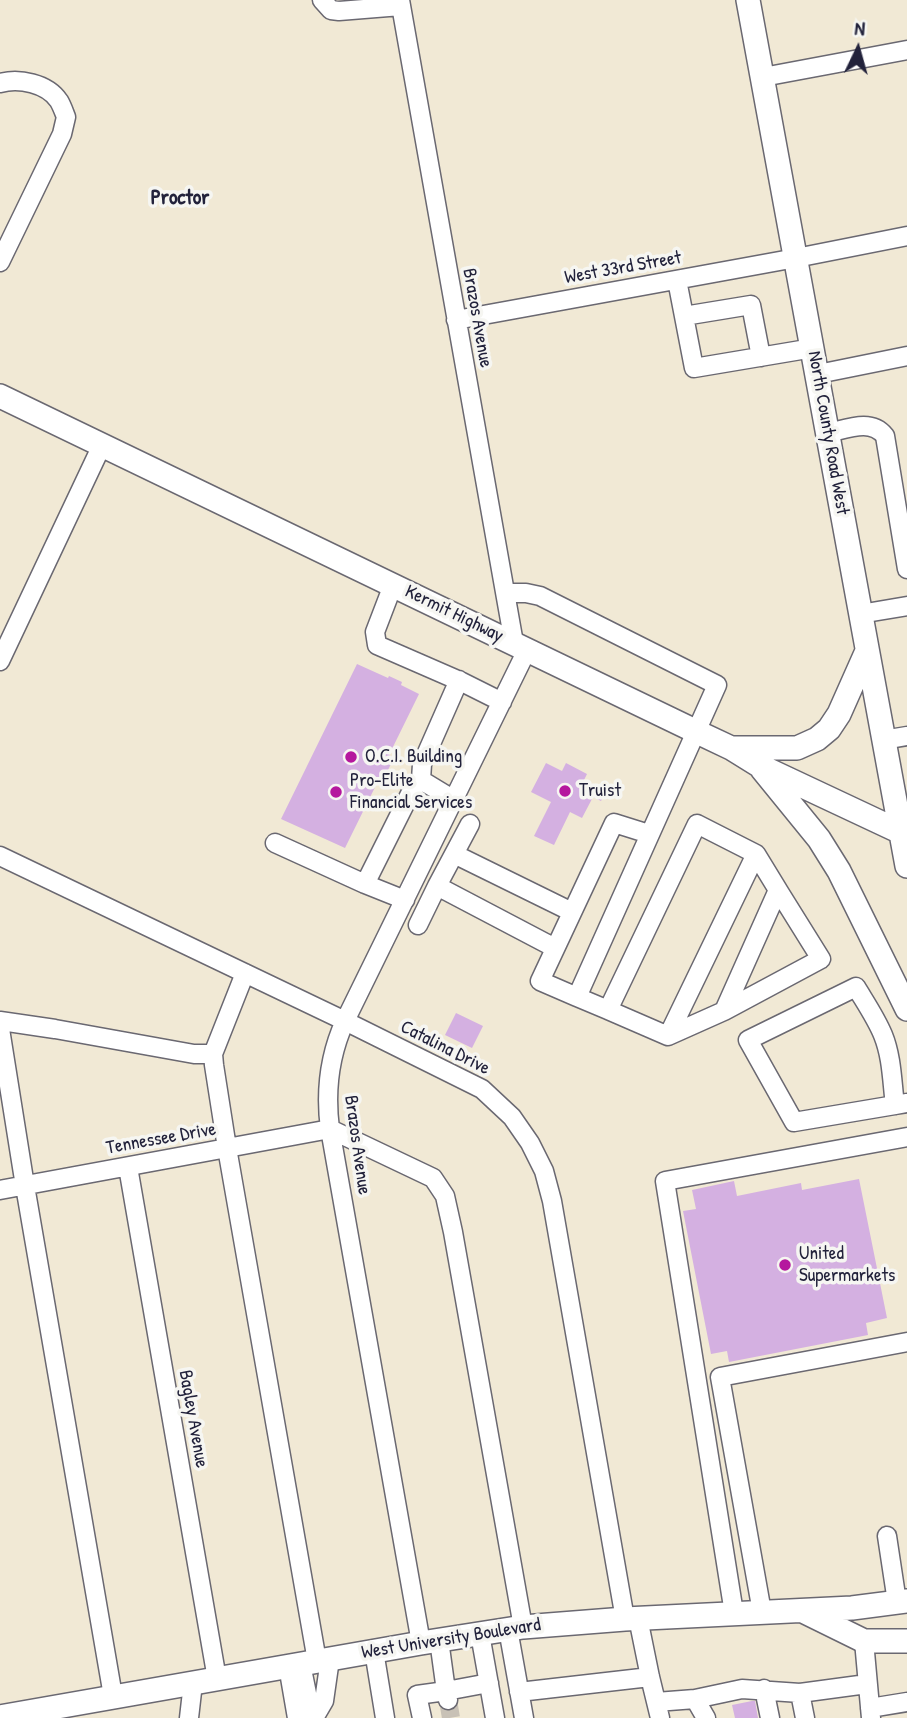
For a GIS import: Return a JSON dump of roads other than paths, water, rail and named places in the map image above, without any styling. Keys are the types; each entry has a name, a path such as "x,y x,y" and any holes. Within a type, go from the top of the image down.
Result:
{"main road":[{"name":"North County Road West","path":"748,0 883,740 904,833 907,866"},
{"name":"Kermit Highway","path":"0,396 731,748 760,766 904,833"},
{"path":"731,748 797,748 817,738 829,729 839,714 867,652"},
{"path":"760,766 819,839 839,870 907,1009"},
{"name":"West University Boulevard","path":"0,1717 516,1628 632,1618 852,1608 902,1601"},
{"path":"800,1610 864,1641 907,1641"}],"street":[{"path":"323,0 331,10 339,11 400,3"},
{"name":"Brazos Avenue","path":"400,3 505,593 521,646 502,702 345,1021 331,1060 327,1088 330,1129 430,1641 447,1695"},
{"path":"763,77 907,50"},
{"path":"0,83 9,80 27,82 48,90 58,100 66,117 62,134 0,262"},
{"name":"West 33rd Street","path":"456,320 907,236"},
{"path":"677,280 694,368 813,348"},
{"path":"684,316 751,305 761,357"},
{"path":"818,374 907,356"},
{"path":"828,433 866,425 880,429 885,436 907,569"},
{"path":"0,661 102,445"},
{"path":"393,585 375,632 377,645 459,680 502,702"},
{"path":"505,593 540,596 717,685 577,997"},
{"path":"860,614 907,606"},
{"path":"365,884 412,790 421,780 422,764 459,680"},
{"path":"883,740 907,736"},
{"path":"421,780 454,800"},
{"path":"608,1010 697,824 756,853 821,959 724,1011 668,1036 540,981 614,823 649,834"},
{"path":"418,925 470,824"},
{"path":"275,843 405,900"},
{"path":"668,1036 756,853"},
{"path":"454,854 572,912"},
{"name":"Catalina Drive","path":"0,856 482,1089 512,1117 530,1143 544,1171 552,1201 632,1618 658,1710"},
{"path":"437,886 555,948"},
{"path":"724,1011 778,890"},
{"path":"245,973 213,1054 309,1662 313,1718"},
{"path":"856,987 883,1035 901,1104 794,1122 748,1040 856,987"},
{"path":"0,1021 194,1054 213,1054"},
{"path":"0,1029 24,1186 113,1696"},
{"path":"330,1129 433,1178 445,1196 516,1628 519,1692 524,1718"},
{"name":"Tennessee Drive","path":"0,1190 330,1129"},
{"path":"734,1613 665,1181 907,1137"},
{"name":"Bagley Avenue","path":"128,1167 217,1679"},
{"path":"762,1612 720,1377 907,1342"},
{"path":"887,1536 902,1601"},
{"path":"480,1633 495,1718"},
{"path":"864,1641 871,1713 907,1702"},
{"path":"374,1651 385,1718"},
{"path":"297,1718 309,1662"},
{"path":"309,1662 324,1701 313,1718"},
{"path":"519,1692 650,1676"},
{"path":"189,1718 193,1683"},
{"path":"422,1718 417,1695 447,1695 489,1683"},
{"path":"658,1710 742,1689 800,1693 867,1684"},
{"path":"770,1718 771,1690"},
{"path":"771,1690 781,1718"},
{"path":"800,1693 805,1718"},
{"path":"695,1699 706,1718"}],"tunnel":[{"path":"448,1700 451,1718"}],"place":[{"name":"O.C.I. Building","path":"351,757"},
{"name":"Truist","path":"565,791"},
{"name":"Pro-Elite Financial Services","path":"336,792"},
{"name":"United Supermarkets","path":"785,1265"}],"district":[{"name":"Proctor","path":"180,198"}]}
